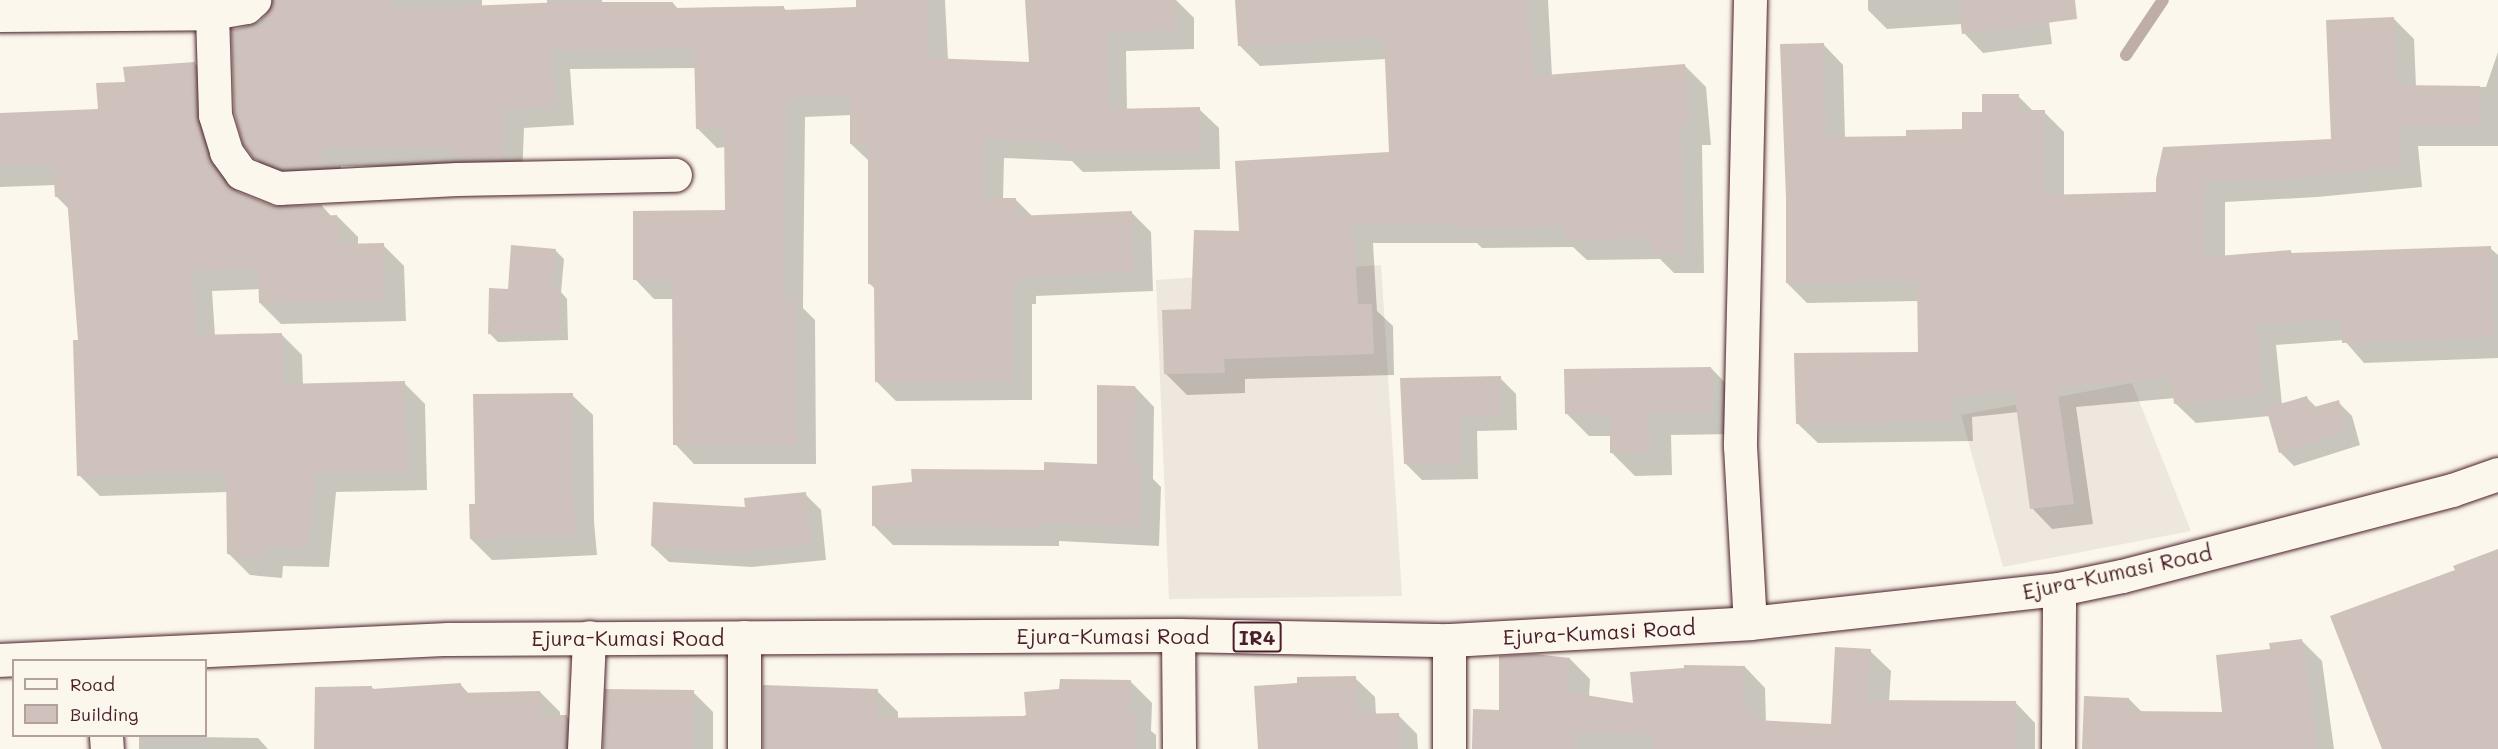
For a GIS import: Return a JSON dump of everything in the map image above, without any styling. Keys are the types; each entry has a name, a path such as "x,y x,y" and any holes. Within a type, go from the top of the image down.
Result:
{"main road":[{"path":"0,15 212,14 246,7 254,0"},
{"path":"1750,0 1740,446 1750,623"},
{"path":"212,14 215,115 226,152 241,173 279,188 457,179 675,175"},
{"name":"Ejura-Kumasi Road","path":"103,659 448,639 1178,635 1449,640 1750,623 2059,589 2122,576 2441,493 2498,474"},
{"path":"2058,749 2059,589"},
{"path":"1178,635 1179,749"},
{"path":"584,749 590,637"},
{"path":"744,637 744,749"},
{"path":"1449,640 1449,749"}],"shaded area":[{"path":"1381,265 1402,596 1169,599 1156,280"},
{"path":"2132,383 2191,531 2003,567 1961,415"}],"building":[{"path":"272,0 390,0 390,9 566,2 673,2 673,8 784,6 784,10 856,7 856,0 927,0 930,58 1029,62 1025,0 1175,0 1175,30 1107,32 1109,109 1200,107 1201,150 1062,153 1061,142 985,139 984,198 1016,198 1016,216 1132,211 1134,272 1017,277 1017,285 1013,285 1013,381 875,382 874,284 868,284 868,144 850,144 850,95 786,98 784,299 796,299 797,445 673,445 672,280 633,280 633,211 725,210 724,128 696,129 694,49 552,50 556,106 505,109 503,159 451,157 451,148 322,147 322,167 282,169 253,158 243,144 234,112 231,29 266,28 266,14"},
{"path":"1235,0 1528,0 1533,76 1685,64 1690,124 1681,125 1684,253 1652,253 1651,238 1564,240 1564,226 1460,228 1460,223 1353,223 1358,304 1372,304 1374,354 1224,359 1225,373 1164,374 1162,310 1191,309 1194,230 1239,231 1235,161 1389,152 1384,37 1238,46"},
{"path":"1958,0 2075,0 2077,19 1962,34"},
{"path":"2394,17 2397,85 2480,86 2479,126 2398,126 2402,167 2296,178 2205,182 2205,257 2291,250 2291,253 2491,246 2494,337 2342,343 2341,319 2257,325 2263,395 2174,404 2171,377 2057,387 2074,504 2030,509 2014,391 1953,397 1953,421 1796,424 1794,353 1918,352 1917,281 1786,283 1786,198 1780,44 1824,43 1826,137 1906,136 1906,130 1962,129 1962,112 1982,112 1982,94 2019,94 2018,110 2045,110 2044,195 2156,192 2156,179 2163,147 2331,139 2326,20"},
{"path":"195,62 197,120 208,158 226,184 234,190 273,206 322,205 322,216 337,215 340,244 384,243 386,300 259,303 258,268 191,271 197,335 282,333 283,384 405,381 407,470 316,471 308,547 262,546 262,558 227,554 226,471 77,476 73,340 78,340 67,197 55,197 53,164 0,166 0,113 98,109 96,83 125,82 123,67"},
{"path":"511,245 556,249 552,289 560,289 561,332 488,334 489,288 508,289"},
{"path":"1711,367 1712,412 1649,413 1650,453 1610,453 1610,414 1565,414 1564,369"},
{"path":"1501,376 1501,415 1461,415 1462,463 1404,464 1400,378"},
{"path":"1097,385 1135,386 1134,466 1142,466 1140,527 1040,522 1040,527 872,526 872,486 912,482 911,469 1044,470 1044,462 1097,464"},
{"path":"573,393 573,500 577,535 470,539 469,504 475,504 473,394"},
{"path":"2307,396 2311,408 2339,400 2347,431 2279,453 2266,408"},
{"path":"806,492 811,544 735,552 651,546 653,502 745,507 744,498"},
{"path":"2498,549 2498,749 2382,749 2330,616 2455,570 2453,566"},
{"path":"2302,639 2318,749 2082,749 2084,696 2129,698 2129,711 2222,712 2216,655 2270,649 2269,643"},
{"path":"1835,647 1871,649 1868,700 2016,701 2016,749 1653,749 1653,735 1577,732 1577,749 1472,749 1473,709 1499,710 1499,656 1534,654 1570,658 1568,692 1633,703 1630,672 1684,668 1684,665 1745,666 1745,709 1756,710 1756,720 1831,724"},
{"path":"1356,676 1357,714 1399,713 1400,749 1258,749 1254,686 1297,683 1297,677"},
{"path":"1060,679 1131,680 1130,713 1135,712 1136,749 763,749 763,685 878,689 877,718 1023,716 1026,715 1024,692 1059,689"},
{"path":"461,683 460,693 540,691 541,715 567,715 565,749 314,749 315,687 372,686 372,689"},
{"path":"605,689 694,690 694,749 603,749"}],"waterway":[{"path":"2126,55 2163,0"}]}
